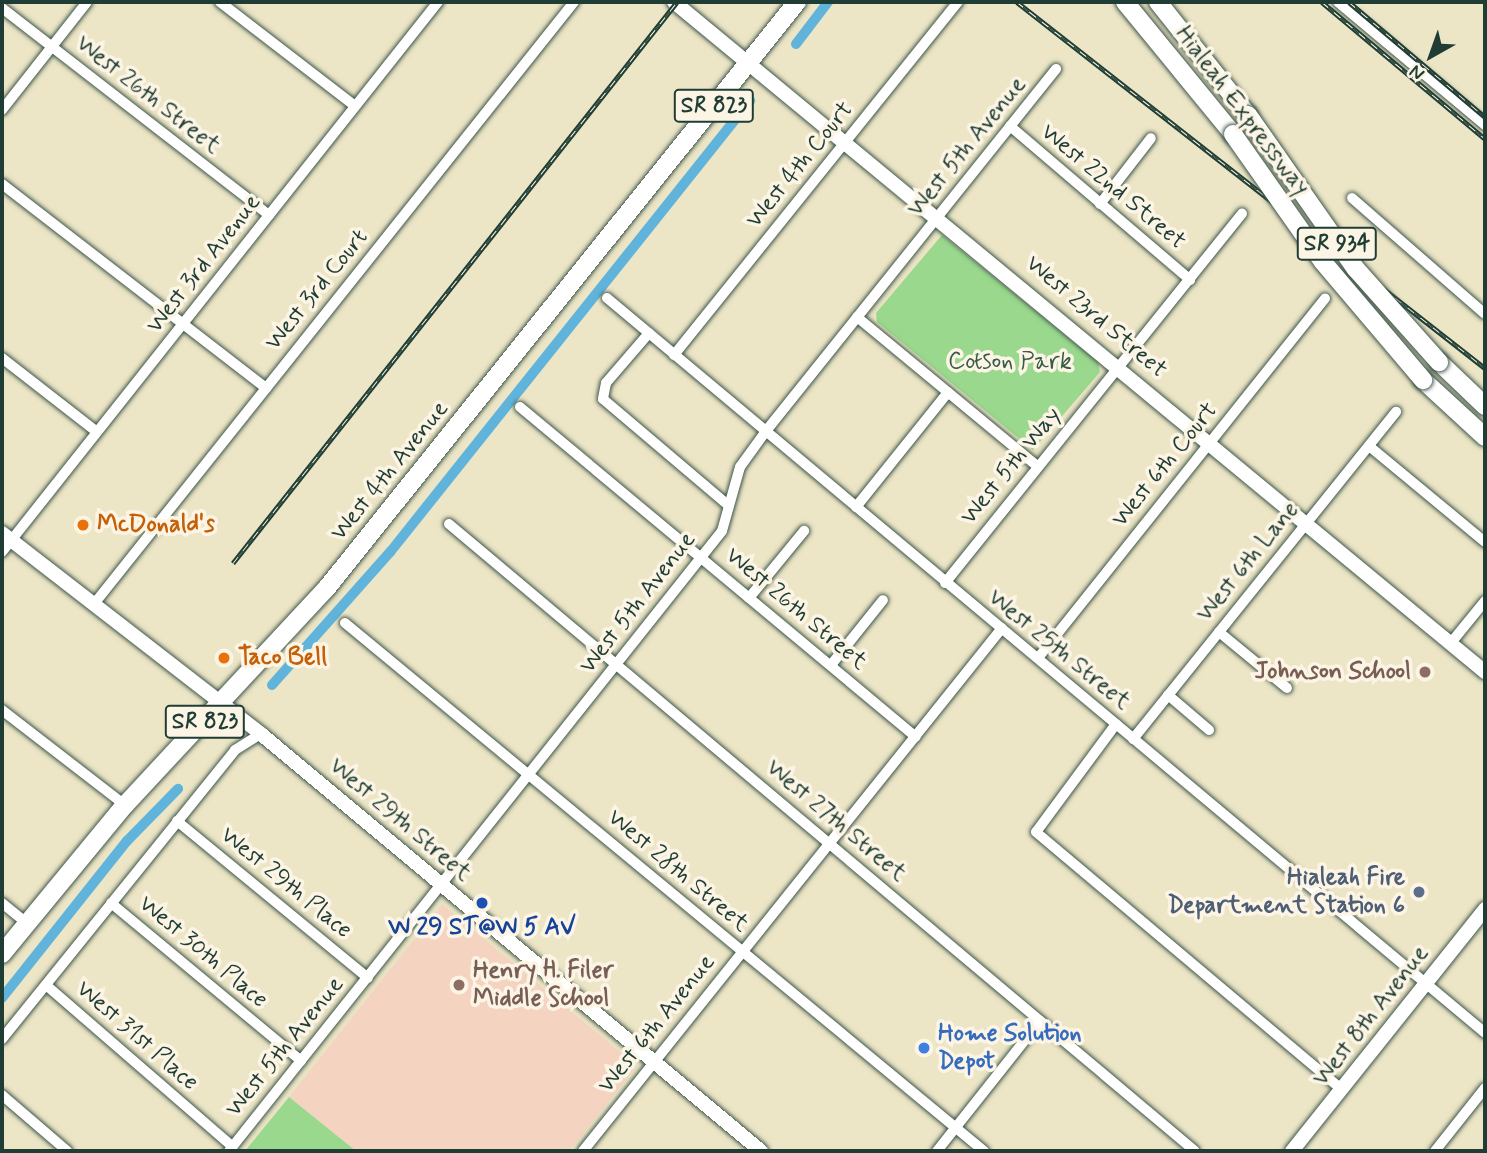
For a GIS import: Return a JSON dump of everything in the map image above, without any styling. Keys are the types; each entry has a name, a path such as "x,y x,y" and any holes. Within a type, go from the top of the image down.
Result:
{"main road":[{"name":"West 4th Avenue","path":"2,954 125,806 223,703 407,491 797,2"},
{"name":"Hialeah Expressway","path":"1125,2 1233,134 1323,262 1423,380 1485,437"},
{"name":"Hialeah Expressway","path":"1158,2 1248,115 1356,269 1439,362 1485,406"}],"street":[{"path":"2,110 87,2"},
{"path":"220,2 355,106"},
{"name":"West 3rd Avenue","path":"5,542 97,432 438,2"},
{"name":"West 3rd Court","path":"94,604 574,2"},
{"name":"West 23rd Street","path":"674,2 848,140 1485,673"},
{"name":"West 4th Court","path":"674,355 958,2"},
{"path":"1338,2 1485,125"},
{"name":"West 26th Street","path":"2,8 270,215"},
{"name":"West 5th Avenue","path":"231,1149 722,531 740,467 766,431 1056,69"},
{"name":"West 22nd Street","path":"1010,127 1190,280"},
{"path":"1100,204 1152,138"},
{"path":"2,184 266,388"},
{"path":"1352,198 1485,314"},
{"name":"West 5th Way","path":"945,583 1242,214"},
{"name":"West 25th Street","path":"607,298 1485,1033"},
{"name":"West 6th Court","path":"1038,658 1325,298"},
{"path":"857,317 1037,466"},
{"path":"649,333 606,383 603,399 729,506"},
{"path":"2,358 97,432"},
{"path":"856,507 948,392"},
{"name":"West 26th Street","path":"520,407 916,737"},
{"name":"West 6th Lane","path":"1133,738 1396,412"},
{"path":"1369,446 1485,542"},
{"name":"West 27th Street","path":"449,524 1195,1151"},
{"path":"750,598 804,531"},
{"name":"West 29th Street","path":"5,542 94,604 223,703 761,1151"},
{"path":"831,665 883,600"},
{"path":"1450,643 1485,601"},
{"name":"West 28th Street","path":"345,623 984,1151"},
{"name":"West 6th Avenue","path":"583,1151 1002,628"},
{"path":"1219,632 1287,688"},
{"path":"1168,695 1209,730"},
{"path":"2,710 125,806"},
{"path":"1116,724 1036,832 1342,1090"},
{"path":"2,1039 209,780 240,745 261,734"},
{"name":"West 29th Place","path":"177,821 368,978"},
{"path":"2,903 27,923"},
{"name":"West 30th Place","path":"111,903 301,1061"},
{"name":"West 8th Avenue","path":"1292,1151 1485,909"},
{"name":"West 31st Place","path":"46,985 231,1149"},
{"path":"937,1151 1040,1021"},
{"path":"1435,1151 1485,1088"},
{"path":"2,1096 67,1151"}],"shaded area":[{"name":"Henry H. Filer Middle School","path":"442,904 637,1066 569,1151 356,1151 289,1097"}],"green space":[{"name":"Cotson Park","path":"942,235 1098,362 1100,372 1033,450 877,322 876,313"},
{"path":"289,1097 356,1151 245,1151"}],"waterway":[{"path":"796,44 828,2"},
{"path":"272,685 391,551 750,101"},
{"path":"2,998 127,841 178,789"}],"railway":[{"path":"233,563 677,2"},
{"path":"1017,2 1485,368"},
{"path":"1322,2 1485,139"},
{"path":"1349,2 1485,117"}],"place":[{"name":"McDonald's","path":"83,525"},
{"name":"Taco Bell","path":"224,658"},
{"name":"Johnson School","path":"1425,672"},
{"name":"Hialeah Fire Department Station 6","path":"1419,892"},
{"name":"W 29 ST@W 5 AV","path":"482,903"},
{"name":"Henry H. Filer Middle School","path":"459,985"},
{"name":"Home Solution Depot","path":"924,1048"}]}
